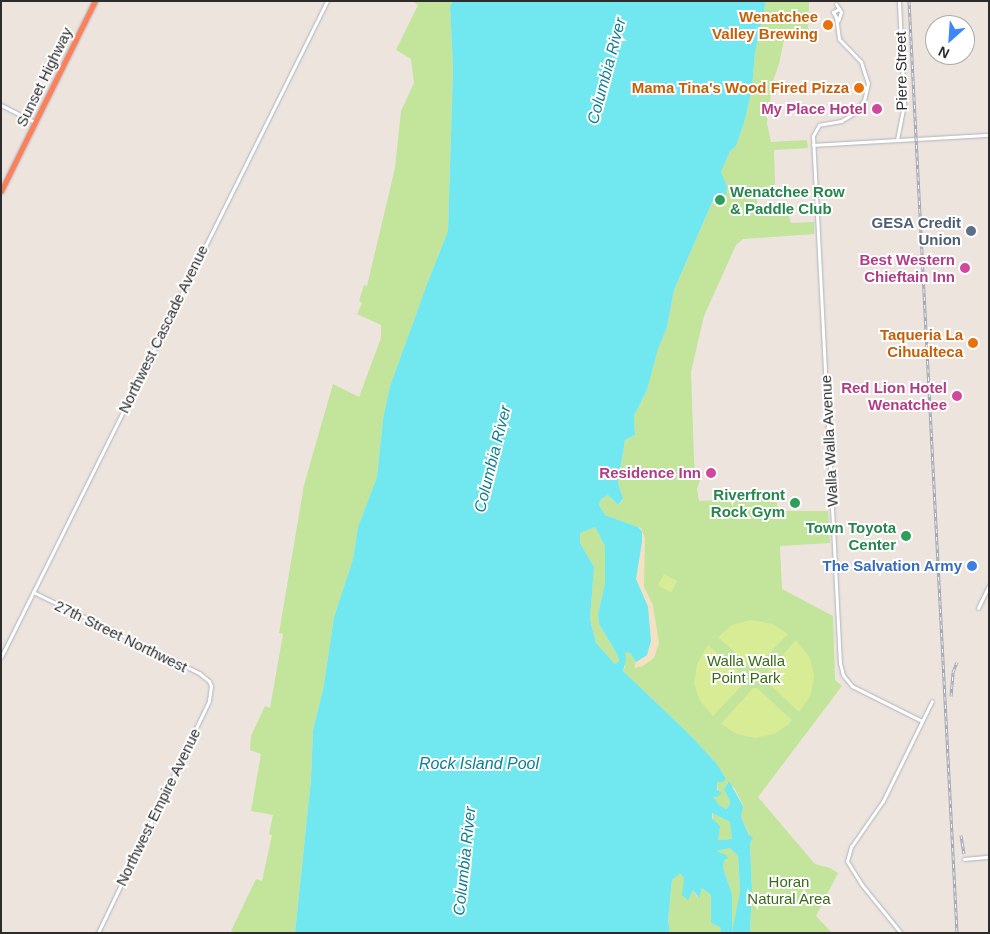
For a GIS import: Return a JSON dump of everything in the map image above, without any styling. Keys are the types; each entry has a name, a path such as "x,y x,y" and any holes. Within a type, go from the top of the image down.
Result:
{"highway":[{"name":"Sunset Highway","path":"1,191 96,1"}],"street":[{"name":"Northwest Cascade Avenue","path":"1,657 327,1"},
{"name":"Piere Street","path":"897,140 904,105 899,1"},
{"path":"836,3 837,9 842,13 838,17 839,39 861,62 868,83 867,94 858,109 846,119 822,123 817,127 813,133 813,145 989,135"},
{"path":"837,9 833,13 838,17"},
{"path":"1,105 36,122"},
{"name":"Walla Walla Avenue","path":"813,145 841,669 844,677 852,686 922,721"},
{"path":"978,608 988,587"},
{"name":"27th Street Northwest","path":"33,592 192,670 209,681"},
{"name":"Northwest Empire Avenue","path":"98,933 209,700 212,690 209,681"},
{"path":"901,933 849,867 848,857 852,847 883,802 932,701"},
{"path":"964,859 989,858"}],"green space":[{"path":"412,1 453,1 450,6 453,68 448,231 390,386 383,419 377,477 358,527 353,559 334,617 323,690 313,730 311,779 295,933 236,933 231,931 256,879 262,881 272,835 269,834 273,815 251,811 261,754 250,750 251,736 265,706 270,708 283,634 279,633 304,485 333,384 359,397 381,338 381,325 357,314 362,303 359,301 364,285 367,286 395,168 401,111 414,83 411,59 396,50 418,5"},
{"name":"Walla Walla Point Park","path":"766,1 809,1 808,32 785,35 779,64 773,81 767,123 771,142 807,140 808,148 774,150 775,186 757,188 757,207 780,209 788,214 791,223 814,222 814,234 743,239 736,245 704,316 691,372 694,459 695,473 700,481 697,489 699,501 777,497 777,511 828,511 830,543 780,546 782,589 833,616 835,680 842,686 758,797 815,864 830,868 838,873 816,916 832,933 750,933 752,890 750,843 752,840 741,817 743,805 735,789 727,782 725,791 730,801 729,806 726,809 719,805 713,796 718,791 717,782 726,779 717,764 689,734 623,671 625,651 630,653 636,662 642,542 638,527 605,515 599,505 601,499 608,495 618,505 623,500 618,483 625,440 635,435 634,416 647,390 658,348 667,327 674,290 713,200 727,186 721,172 730,151 736,146 744,123 752,89 755,53"},
{"path":"595,527 605,546 605,583 598,614 599,624 617,654 619,661 615,664 596,643 590,619 594,567 580,543 580,533"},
{"path":"664,574 677,581 671,593 658,585"},
{"path":"751,620 773,624 788,634 753,669 718,637 732,625"},
{"path":"796,640 810,658 814,675 811,695 799,712 764,679 764,676"},
{"path":"708,645 745,677 745,682 713,716 700,701 694,683 697,664"},
{"path":"753,688 757,688 792,720 789,724 774,734 755,738 737,734 721,724"},
{"name":"Horan Natural Area","path":"712,813 730,822 732,839 718,840"},
{"name":"Horan Natural Area","path":"730,848 738,856 740,891 732,933 732,894 723,868 724,860 715,851"},
{"name":"Horan Natural Area","path":"680,872 698,898 702,888 711,895 711,923 721,928 720,933 670,933 668,920 672,880"}],"sand":[{"path":"638,527 641,528 645,538 644,587 653,605 659,643 654,658 643,666 634,668 636,662 647,655 648,607 636,579 642,542 642,532"}],"water":[{"name":"Rock Island Pool","path":"453,1 766,1 755,53 752,89 744,123 736,146 730,151 721,172 727,186 726,195 713,200 674,290 667,327 658,349 647,390 634,416 635,435 625,440 618,483 623,499 618,505 608,495 601,499 599,505 605,515 638,527 642,532 636,579 648,607 651,641 647,655 636,662 630,653 625,652 626,660 623,671 689,734 717,764 726,779 723,782 717,782 717,790 722,793 717,797 713,796 719,805 726,809 729,806 730,801 724,789 729,781 743,806 741,817 749,835 753,838 750,843 752,890 750,933 720,933 721,928 711,923 711,895 702,888 699,898 693,890 688,900 682,895 684,878 680,873 672,880 668,920 670,933 295,933 311,779 313,730 323,690 334,617 353,559 358,527 377,477 383,419 390,386 448,231 453,68 450,6","holes":["595,527 605,546 605,583 598,614 599,624 617,654 619,661 615,664 596,643 590,619 594,567 580,543 580,533","712,813 730,822 732,839 718,840 720,826 712,818","730,848 738,856 740,891 732,932 732,894 723,868 724,860 728,858 726,855 716,851"]}],"railway":[{"path":"909,1 957,933"},
{"path":"951,696 953,672 957,662"},
{"path":"961,835 964,854"}],"place":[{"name":"Wenatchee Valley Brewing","path":"828,25"},
{"name":"Mama Tina's Wood Fired Pizza","path":"859,88"},
{"name":"My Place Hotel","path":"877,109"},
{"name":"Wenatchee Row & Paddle Club","path":"720,200"},
{"name":"GESA Credit Union","path":"971,231"},
{"name":"Best Western Chieftain Inn","path":"965,268"},
{"name":"Taqueria La Cihualteca","path":"973,343"},
{"name":"Red Lion Hotel Wenatchee","path":"957,396"},
{"name":"Residence Inn","path":"711,473"},
{"name":"Riverfront Rock Gym","path":"795,503"},
{"name":"Town Toyota Center","path":"906,536"},
{"name":"The Salvation Army","path":"972,566"}],"water label":[{"name":"Columbia River","path":"607,71"},
{"name":"Columbia River","path":"493,459"},
{"name":"Columbia River","path":"465,861"}]}
